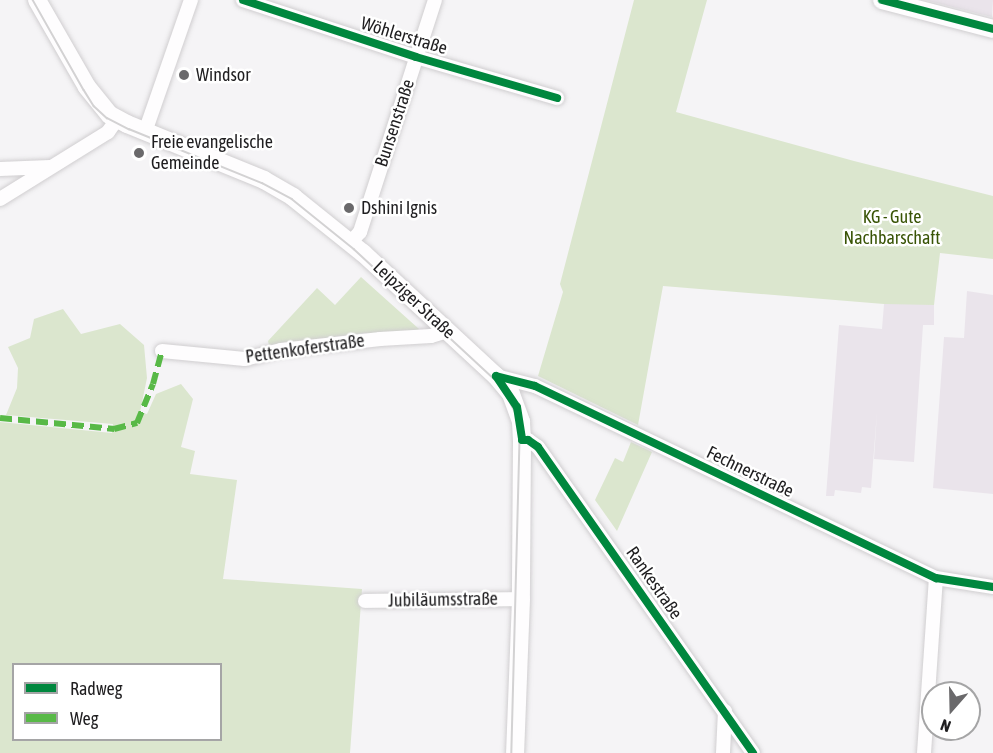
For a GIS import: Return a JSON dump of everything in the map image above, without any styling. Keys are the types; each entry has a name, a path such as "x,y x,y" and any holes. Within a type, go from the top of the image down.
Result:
{"main road":[{"name":"Leipziger Straße","path":"37,0 87,87 103,108 117,119 264,180 293,197 350,243 496,376 517,407 522,440 521,599 515,753"},
{"path":"882,0 993,29"}],"street":[{"path":"145,132 191,0"},
{"name":"Wöhlerstraße","path":"243,0 416,57 556,98"},
{"name":"Bunsenstraße","path":"350,243 360,232 435,0"},
{"path":"0,199 108,132 117,119"},
{"path":"0,169 52,167"},
{"name":"Pettenkoferstraße","path":"162,351 245,359 314,346 431,336 447,331"},
{"name":"Fechnerstraße","path":"496,376 535,386 936,578 993,587"},
{"name":"Rankestraße","path":"522,440 528,440 538,447 753,753"},
{"path":"924,753 936,578"},
{"name":"Jubiläumsstraße","path":"365,601 521,599"},
{"path":"723,753 725,711"}],"shaded area":[{"path":"925,0 993,0 992,17"},
{"path":"967,291 993,295 993,494 933,488 944,337 964,338"},
{"path":"934,303 934,325 923,325 914,462 874,459 877,412 871,488 862,487 861,493 835,490 834,496 826,496 839,325 882,329 884,304"}],"green space":[{"name":"KG - Gute Nachbarschaft","path":"634,0 707,0 676,112 993,196 993,259 940,253 934,305 884,304 663,286 638,425 538,376 563,292 560,284"},
{"path":"361,277 419,329 415,333 365,333 269,345 268,341 317,288 335,305"},
{"path":"63,309 81,334 120,324 144,345 147,378 140,412 147,414 156,394 181,384 193,399 181,447 195,451 190,474 237,480 223,579 362,589 350,753 0,753 0,422 112,433 113,424 6,415 17,388 18,368 8,347 30,338 34,319"},
{"path":"631,442 652,452 617,531 595,500 615,458 623,462"}],"tram line":[{"path":"33,0 94,106 107,118 262,183 292,199 354,249 501,385 517,415 520,440 512,753"}],"marked path":[{"path":"0,418 114,429 137,423 153,384 162,351"}],"cycle path":[{"path":"243,0 416,57 557,98"},
{"path":"882,0 993,29"},
{"path":"496,376 535,386 936,578 993,587"},
{"path":"496,376 517,407 522,440 528,440 538,447 753,753"}],"place":[{"name":"Windsor","path":"184,75"},
{"name":"Freie evangelische Gemeinde","path":"139,153"},
{"name":"Dshini Ignis","path":"349,208"}]}
